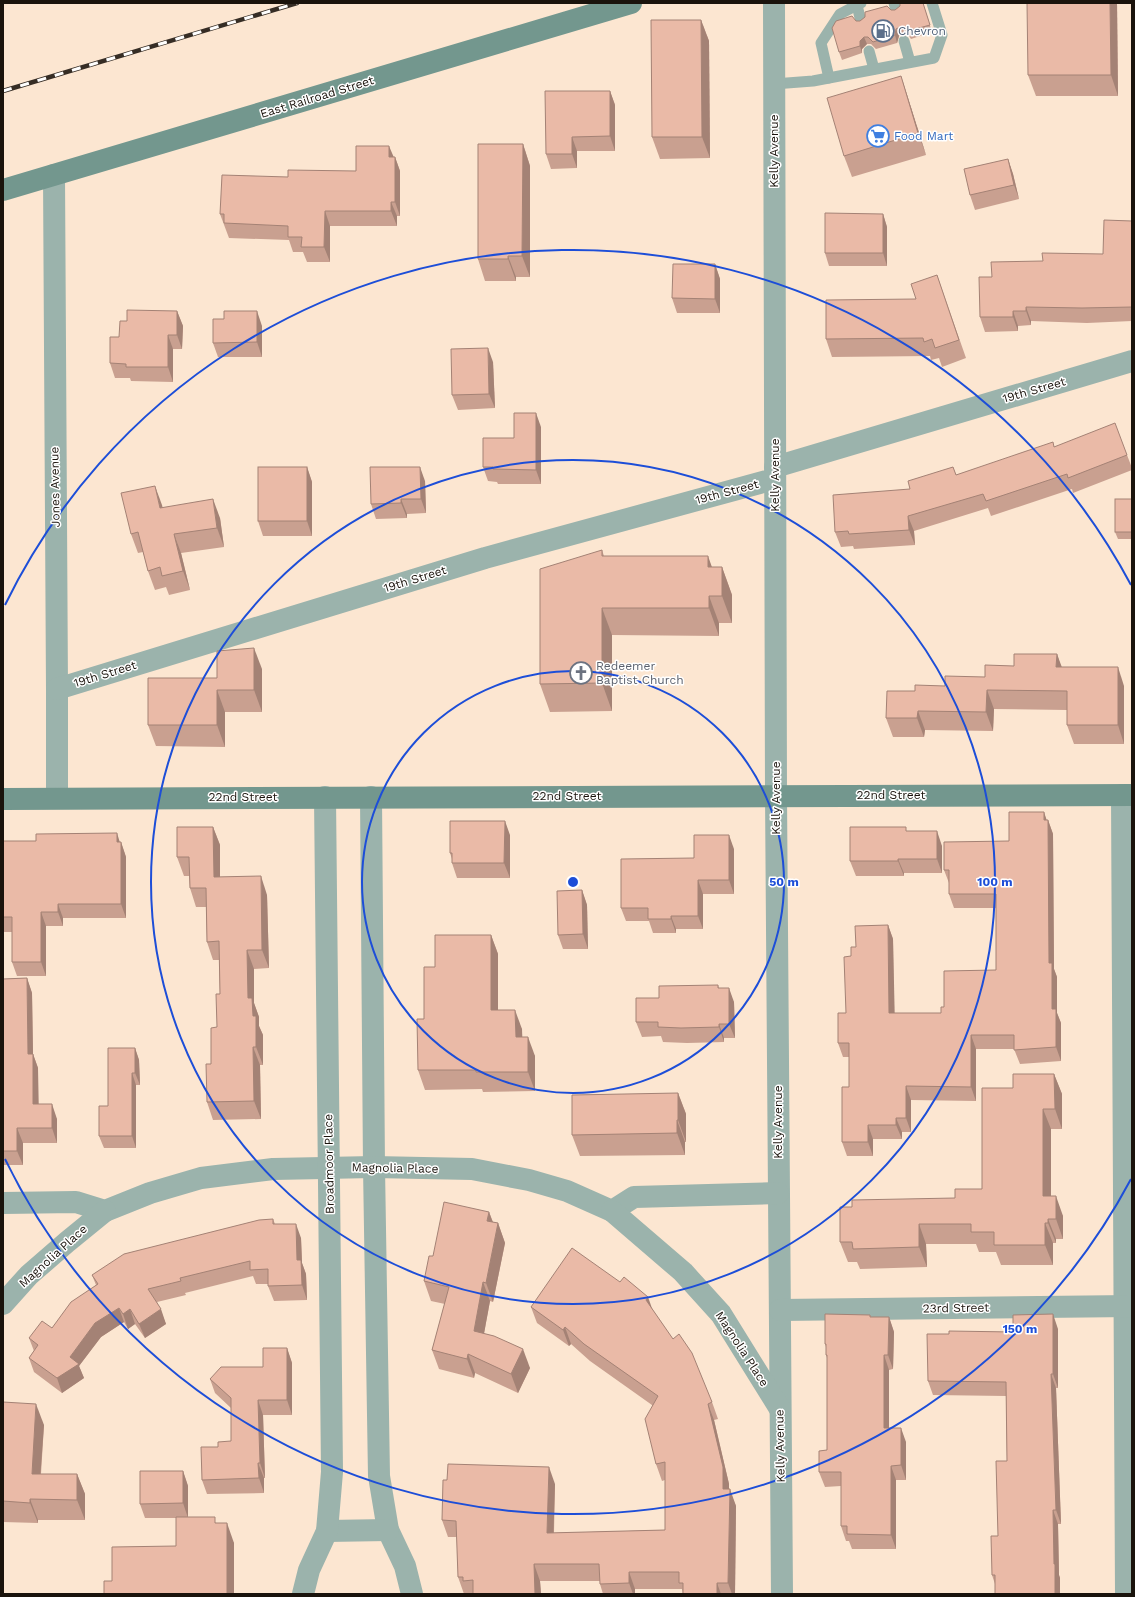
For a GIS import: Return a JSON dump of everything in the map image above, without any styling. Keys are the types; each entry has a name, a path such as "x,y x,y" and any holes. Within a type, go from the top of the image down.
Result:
{"street":[{"name":"East Railroad Street","path":"3,190 630,3"},
{"name":"Kelly Avenue","path":"774,3 778,1194 782,1594"},
{"name":"Jones Avenue","path":"54,175 57,798"},
{"name":"19th Street","path":"57,689 485,558 775,473 1132,361"},
{"name":"22nd Street","path":"3,799 776,795 1127,795"},
{"path":"1126,1594 1128,1306 1127,795"},
{"name":"Broadmoor Place","path":"303,1594 310,1570 327,1531 332,1472 325,797"},
{"path":"371,797 374,1167 379,1476 388,1530 405,1566 412,1594"},
{"name":"Magnolia Place","path":"3,1304 29,1275 105,1211 150,1192 201,1178 273,1169 329,1167 472,1169 529,1180 567,1191 612,1211 683,1272 721,1314 780,1409"},
{"path":"612,1211 634,1197 778,1194"},
{"name":"Magnolia Place","path":"3,1203 76,1202 105,1211"},
{"name":"23rd Street","path":"780,1310 1128,1306"},
{"path":"327,1531 388,1530"}],"lane":[{"path":"774,84 829,78 934,58 942,35 932,3"},
{"path":"829,78 821,43 840,14 859,4 861,22"},
{"path":"904,41 910,62"},
{"path":"869,51 874,69"}],"building":[{"name":"Chevron","path":"900,3 923,3 930,25 908,31 906,28 900,27 896,29 895,35 873,42 868,37 864,37 860,41 860,46 839,52 832,28 836,21 852,16 856,21 860,21 865,17 865,12 887,6 891,10 895,10 900,6"},
{"path":"1027,3 1110,3 1111,75 1028,75"},
{"path":"651,20 701,20 702,137 652,137"},
{"path":"901,76 918,133 844,156 827,98"},
{"path":"545,91 610,91 610,136 572,137 572,154 546,154"},
{"path":"478,144 523,144 522,256 508,256 508,259 478,259"},
{"path":"356,146 389,146 389,157 395,157 395,202 391,202 391,211 325,211 324,247 301,247 302,237 288,237 288,226 224,223 224,214 220,214 222,175 288,177 288,170 356,171"},
{"path":"1008,159 1014,185 970,195 964,169"},
{"path":"825,213 883,214 883,253 825,253"},
{"path":"1104,220 1132,221 1132,307 1026,307 1026,311 1013,311 1013,317 980,317 979,277 992,277 991,262 1043,261 1042,253 1103,254"},
{"path":"673,264 715,264 715,299 672,298"},
{"path":"937,275 959,340 935,348 932,339 924,342 923,338 826,339 826,300 916,299 911,284"},
{"path":"127,310 177,311 177,335 168,335 168,367 126,367 126,364 110,363 110,337 119,337 120,321 127,321"},
{"path":"224,311 257,311 257,342 213,343 213,319 224,319"},
{"path":"488,348 489,394 452,395 451,349"},
{"path":"514,413 536,413 536,470 493,469 493,467 483,467 483,438 514,438"},
{"path":"1115,423 1127,455 1068,478 1067,474 986,501 983,494 908,516 909,530 849,534 848,531 835,532 833,495 910,489 908,481 953,467 956,475 1053,442 1054,447"},
{"path":"258,467 307,467 307,521 258,521"},
{"path":"370,467 420,467 421,499 401,499 401,503 371,504"},
{"path":"155,486 160,508 213,499 217,528 174,534 183,571 162,576 160,567 148,571 138,532 131,534 121,493"},
{"path":"1115,499 1132,499 1132,532 1115,532"},
{"path":"602,550 602,556 708,556 708,567 722,567 722,596 709,596 709,608 602,608 602,683 540,684 540,569"},
{"path":"254,648 254,690 217,690 217,725 148,725 148,678 217,678 217,651"},
{"path":"1014,654 1057,654 1056,667 1118,667 1118,725 1067,725 1067,691 987,690 986,712 918,711 917,718 886,718 887,691 915,691 915,685 945,686 945,676 985,677 985,665 1014,666"},
{"path":"1009,812 1044,812 1044,820 1048,820 1049,963 1052,963 1052,1009 1056,1009 1056,1047 1014,1050 1014,1035 971,1035 971,1087 906,1086 906,1118 896,1118 896,1125 868,1125 868,1142 842,1142 842,1087 849,1087 849,1043 838,1043 838,1013 846,1013 844,957 851,956 851,947 856,947 855,926 888,925 889,1013 941,1013 941,1007 944,1007 944,971 996,970 996,894 949,894 949,870 944,870 944,842 1009,841"},
{"path":"450,821 505,821 504,863 452,863 452,853 450,853"},
{"path":"177,827 213,827 214,877 261,876 262,950 247,950 248,998 252,998 253,1016 256,1016 256,1047 253,1047 254,1101 207,1102 206,1064 211,1064 211,1028 217,1027 216,994 220,994 219,941 207,942 206,888 190,888 189,857 177,857"},
{"path":"850,827 906,827 906,831 937,831 937,859 850,861"},
{"path":"117,833 117,842 121,842 121,904 58,904 58,912 41,912 41,962 12,962 12,917 3,917 3,841 36,841 36,834"},
{"path":"694,835 729,835 729,880 698,880 698,916 671,916 671,919 648,919 648,908 621,908 621,859 694,858"},
{"path":"582,890 583,934 558,935 557,891"},
{"path":"435,935 491,935 491,1010 515,1010 516,1037 528,1037 528,1072 418,1070 417,1019 424,1019 424,967 435,967"},
{"path":"27,978 28,1054 33,1054 33,1104 52,1104 52,1128 17,1128 17,1151 3,1151 3,979"},
{"path":"718,985 718,988 729,988 729,1024 719,1024 719,1027 681,1028 658,1027 658,1022 636,1022 636,998 659,998 659,986"},
{"path":"108,1048 135,1048 135,1073 132,1073 132,1136 99,1136 99,1106 108,1106"},
{"path":"1013,1074 1054,1074 1055,1109 1043,1109 1043,1196 1056,1196 1056,1219 1048,1219 1048,1223 1045,1223 1045,1245 994,1245 994,1232 971,1232 971,1224 919,1224 919,1247 853,1249 852,1242 840,1242 840,1207 852,1207 852,1200 955,1198 955,1189 982,1189 982,1088 1013,1088"},
{"path":"678,1093 677,1133 572,1135 572,1095"},
{"path":"444,1202 489,1212 487,1221 498,1223 486,1283 483,1282 474,1331 494,1336 523,1349 511,1374 468,1354 467,1359 432,1350 449,1287 424,1281 429,1256 433,1256"},
{"path":"273,1219 273,1224 296,1224 297,1260 301,1260 302,1285 268,1286 268,1269 250,1270 250,1261 180,1278 181,1281 148,1289 161,1309 139,1324 130,1309 123,1314 119,1308 95,1323 70,1357 79,1364 57,1378 29,1358 38,1345 29,1338 42,1321 52,1328 71,1302 98,1284 92,1275 124,1254 259,1220"},
{"path":"572,1248 620,1282 624,1277 648,1297 646,1300 673,1339 679,1334 692,1353 712,1402 708,1404 723,1467 723,1489 730,1489 728,1583 717,1583 717,1594 683,1594 683,1583 679,1583 679,1572 629,1572 629,1583 600,1584 599,1564 534,1564 535,1594 473,1594 473,1580 463,1581 463,1577 458,1577 456,1521 442,1520 443,1480 447,1480 448,1464 549,1467 547,1533 665,1530 665,1462 656,1464 645,1419 658,1396 584,1344 565,1327 563,1330 531,1307"},
{"path":"825,1314 889,1317 888,1355 884,1355 884,1428 901,1428 901,1465 891,1466 891,1535 847,1534 847,1526 841,1526 841,1472 819,1472 819,1451 827,1450 827,1355 825,1344"},
{"path":"1053,1314 1053,1374 1051,1374 1056,1510 1053,1510 1055,1594 995,1594 995,1575 992,1575 991,1536 998,1536 996,1461 1007,1461 1006,1382 928,1381 927,1334 949,1334 949,1331 1013,1332 1013,1315"},
{"path":"263,1348 287,1348 287,1400 258,1400 259,1478 202,1480 201,1447 218,1447 218,1442 231,1441 231,1398 210,1379 221,1367 263,1367"},
{"path":"3,1402 36,1404 32,1474 77,1474 77,1500 30,1499 30,1503 3,1501"},
{"path":"140,1471 183,1471 183,1503 140,1504"},
{"path":"176,1517 215,1517 215,1523 227,1523 227,1594 104,1594 104,1581 112,1581 112,1547 176,1546"}],"railway":[{"path":"3,91 297,3"}],"place":[{"name":"Chevron","path":"883,31"},
{"name":"Food Mart","path":"878,136"},
{"name":"Redeemer Baptist Church","path":"581,673"}]}
